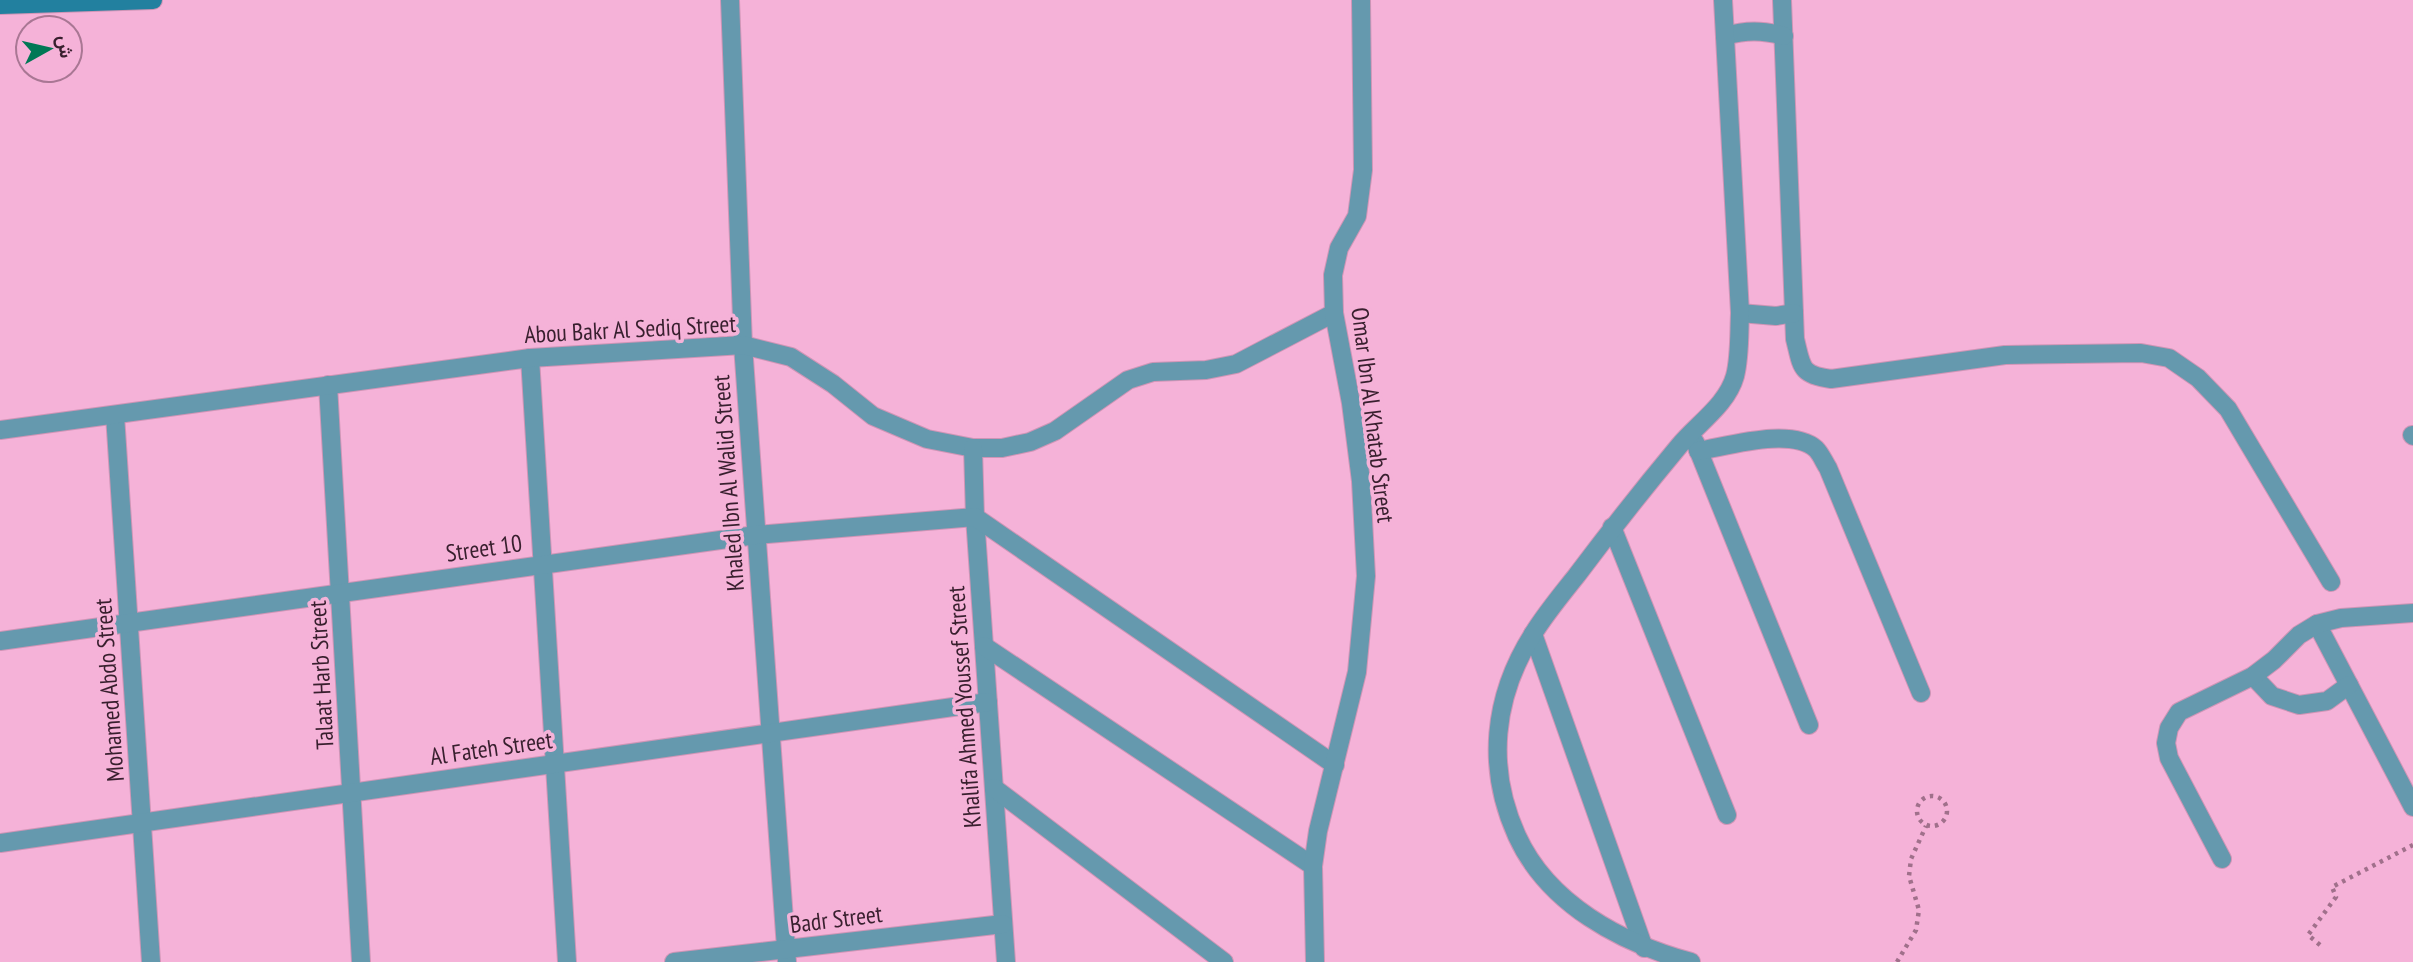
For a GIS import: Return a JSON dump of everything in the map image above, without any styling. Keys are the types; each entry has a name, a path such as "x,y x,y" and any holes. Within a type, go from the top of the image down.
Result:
{"main road":[{"path":"0,5 153,0"}],"street":[{"name":"Khaled Ibn Al Walid Street","path":"730,0 744,345 786,956"},
{"name":"Omar Ibn Al Khatab Street","path":"1315,962 1313,866 1318,831 1357,672 1366,576 1362,481 1334,313 1333,275 1339,248 1357,216 1361,196 1361,0"},
{"path":"1691,962 1670,959 1644,948 1591,919 1554,890 1525,853 1505,810 1496,764 1499,716 1513,672 1532,634 1612,527 1691,432 1725,397 1735,377 1740,313 1723,0"},
{"path":"1782,0 1795,339 1802,366 1813,377 1831,379 2005,355 2141,353 2169,358 2198,378 2228,409 2331,582"},
{"path":"1725,36 1755,31 1784,36"},
{"name":"Abou Bakr Al Sediq Street","path":"0,430 530,358 744,345 791,357 833,384 873,416 926,439 974,448 1002,448 1030,442 1055,431 1128,380 1153,372 1206,370 1236,364 1334,313"},
{"path":"1740,313 1776,316 1794,313"},
{"path":"530,358 567,962"},
{"name":"Talaat Harb Street","path":"328,386 361,962"},
{"name":"Mohamed Abdo Street","path":"115,415 151,962"},
{"path":"1691,432 1809,724"},
{"path":"1699,451 1777,439 1798,439 1816,450 1828,468 1921,693"},
{"name":"Khalifa Ahmed Youssef Street","path":"974,448 975,517 1003,924 1008,960"},
{"path":"975,517 1335,765"},
{"name":"Street 10","path":"0,641 756,535 975,517"},
{"path":"1612,527 1727,815"},
{"path":"2222,859 2169,758 2166,743 2169,728 2179,712 2253,676 2299,635 2317,624 2342,618 2413,613"},
{"path":"2317,624 2413,807"},
{"path":"1532,634 1644,948"},
{"path":"984,646 1313,866"},
{"path":"2253,676 2272,696 2299,705 2326,701 2349,685"},
{"name":"Al Fateh Street","path":"0,843 988,702"},
{"path":"994,788 1224,962"},
{"name":"Badr Street","path":"674,962 786,956 1003,924"}],"path":[{"path":"1924,796 1937,796 1946,803 1947,816 1939,825 1926,826 1917,818 1916,806 1924,796"},
{"path":"1897,962 1916,930 1919,910 1909,876 1911,859 1926,826"},
{"path":"2320,945 2308,935 2336,897 2332,887 2413,845"}]}
